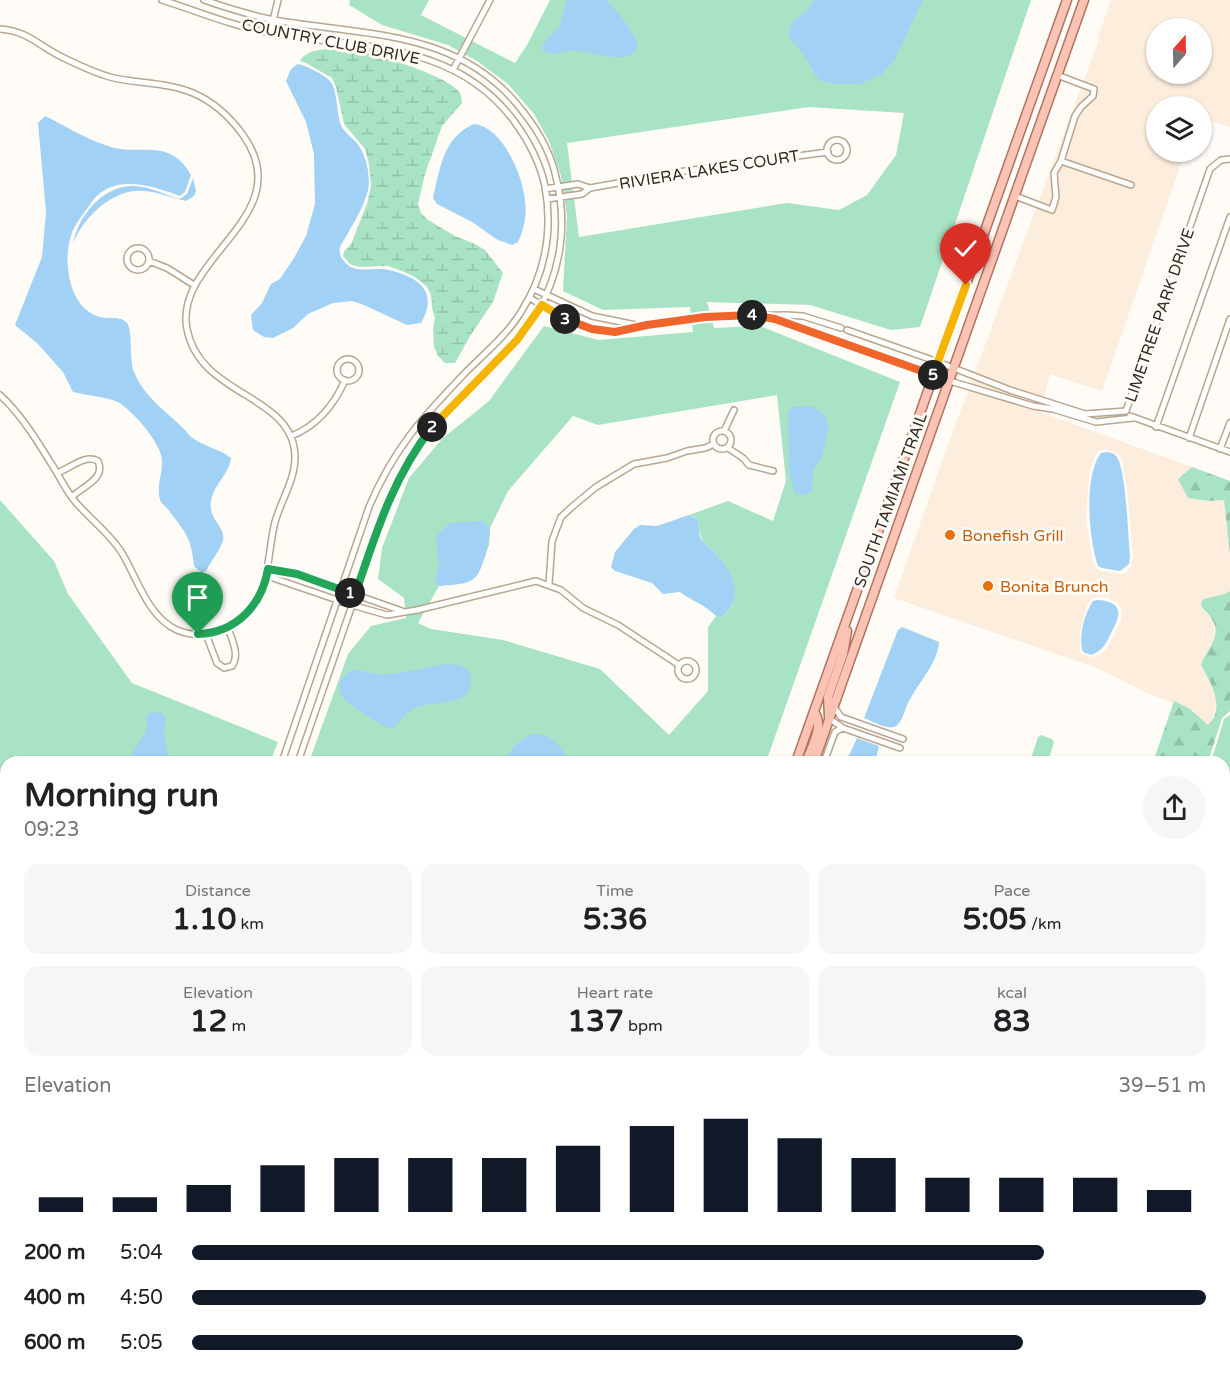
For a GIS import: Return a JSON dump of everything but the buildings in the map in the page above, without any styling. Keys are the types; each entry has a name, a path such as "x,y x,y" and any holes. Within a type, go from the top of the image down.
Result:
{"main road":[{"name":"SOUTH TAMIAMI TRAIL","path":"798,756 1067,0"},
{"name":"SOUTH TAMIAMI TRAIL","path":"816,756 1084,0"},
{"path":"830,719 827,708 828,697 843,654 852,604"},
{"path":"808,756 819,720 814,712"}],"street":[{"name":"COUNTRY CLUB DRIVE","path":"162,0 250,29 395,50 427,59 453,70 485,90 510,116 533,153 547,199 547,243 541,273 530,298 506,332 431,408 400,447 369,507 284,756"},
{"name":"COUNTRY CLUB DRIVE","path":"204,0 273,20 389,35 426,44 460,58 490,77 518,104 531,121 546,148 559,187 562,214 561,245 542,305 523,333 434,425 408,461 390,495 300,756"},
{"path":"270,33 278,0"},
{"path":"453,70 490,0"},
{"path":"0,29 29,36 59,56 95,72 121,80 174,87 192,93 215,105 237,126 254,156 257,173 255,194 246,217 194,285 187,302 186,320 188,334 207,368 221,380 277,416 291,436 294,449 295,465 276,516 267,576 252,608 228,628 206,634 182,632 163,620 145,595 121,551 72,497 12,407 0,396"},
{"path":"1015,196 1052,210 1056,197 1054,173 1061,161 1075,116 1092,96 1094,89 1057,75"},
{"name":"RIVIERA LAKES COURT","path":"547,199 582,194 590,188 685,171 828,152"},
{"name":"LIMETREE PARK DRIVE","path":"1230,159 1221,160 1210,169 1126,411 1127,415 1133,418 1230,452"},
{"path":"1061,161 1131,185"},
{"name":"RIVIERA LAKES COURT","path":"545,189 578,184 590,188"},
{"path":"1156,427 1230,217"},
{"path":"134,248 142,248 147,253 149,261 146,267 134,269 128,264 128,255 134,248"},
{"path":"149,261 167,268 194,285"},
{"path":"534,290 592,316 636,325 724,316 795,315 844,329 1010,390 1085,414 1126,411"},
{"path":"530,298 571,322 600,331 623,331 647,325"},
{"path":"760,316 950,381 1033,406 1053,409 1088,421 1105,422 1133,418"},
{"path":"1189,438 1230,320"},
{"path":"350,359 357,363 359,372 354,379 345,380 339,375 338,368 341,362 350,359"},
{"path":"291,436 317,420 333,402 345,380"},
{"path":"714,444 715,434 724,431 734,410"},
{"path":"1104,413 1105,422"},
{"path":"1220,449 1230,423"},
{"path":"724,431 731,438 728,448"},
{"path":"714,444 720,449 728,448 749,465 773,471"},
{"path":"549,584 552,541 561,517 573,506 596,487 634,464 667,458 714,444"},
{"path":"57,473 85,459 92,458 98,461 101,469 99,476 72,497"},
{"path":"268,569 297,574 402,611"},
{"path":"267,576 387,615 536,581 561,590 583,608 618,626 679,665"},
{"path":"206,634 217,663 224,668 232,666 236,660 236,653 228,628"},
{"path":"834,707 841,717 903,739"},
{"path":"830,719 843,728 900,748"},
{"path":"826,756 835,732 843,728"}],"shaded area":[{"path":"1111,0 1230,0 1230,127 1212,121 1212,96 1146,96 1146,162 1182,162 1102,391 1050,374 1040,412 1192,467 1178,479 1209,501 1224,499 1230,554 1230,591 1224,596 1210,596 1202,600 1201,606 1214,622 1215,640 1204,657 1210,682 1216,694 1216,705 1208,726 1190,709 1147,693 1100,669 894,598 949,442 1098,42","holes":["1106,449 1119,454 1127,488 1133,555 1131,566 1127,572 1121,574 1096,568 1092,558 1086,520 1089,475 1095,455 1100,450","1106,597 1119,604 1122,613 1121,621 1107,649 1092,658 1080,653 1080,632 1087,605 1092,598"]}],"green space":[{"path":"350,0 429,0 421,15 515,63 550,0 1031,0 920,327 891,330 810,305 707,302 714,328 760,326 900,382 768,756 311,756 348,654 371,626 406,618 404,598 378,579 382,548 409,478 442,439 489,401 544,326 599,340 693,332 690,307 603,310 563,291 567,216 561,176 549,141 534,114 508,84 477,61 448,45 382,25 349,5","holes":["809,107 904,113 896,155 867,195 839,210 787,203 579,237 567,143","777,395 786,481 773,521 728,501 689,515 697,519 704,543 725,566 735,591 730,608 723,616 716,616 708,627 708,691 669,735 600,669 503,640 431,629 418,623 439,586 472,580 478,574 489,545 490,528 508,491 573,416 598,425"]},
{"path":"346,48 425,72 453,86 460,93 462,103 442,126 425,174 418,204 421,213 428,220 485,250 503,273 493,302 455,363 445,363 438,356 434,347 435,318 431,294 426,286 415,277 402,271 388,266 359,267 350,264 343,256 351,244 367,204 371,186 369,164 365,149 344,124 332,78 300,61 303,56 314,51"},
{"path":"1192,467 1230,481 1230,554 1224,500 1209,501 1188,498 1178,479"},
{"path":"0,500 54,561 68,594 132,683 278,742 272,756 0,756"},
{"path":"1230,591 1230,711 1222,718 1210,756 1155,756 1174,701 1190,709 1208,725 1216,711 1215,695 1201,665 1214,639 1215,627 1211,617 1201,606 1202,600"},
{"path":"1230,715 1230,756 1213,756 1224,719"},
{"path":"1041,735 1054,742 1050,756 1032,756 1038,737"}],"water":[{"path":"567,0 607,0 624,20 635,38 638,44 634,52 623,57 616,57 575,51 552,54 541,49 548,37 559,27"},
{"path":"813,0 923,0 894,60 882,74 860,84 836,84 820,81 806,58 788,36 793,20 805,12"},
{"path":"298,64 315,71 333,85 341,125 360,147 367,165 368,190 360,211 340,247 341,257 347,265 353,268 389,270 417,282 427,294 428,303 421,323 407,325 352,301 333,303 308,314 293,328 273,338 264,337 253,330 251,315 262,303 271,284 280,279 294,258 306,236 315,204 314,154 306,122 286,81 291,69"},
{"path":"45,116 108,146 164,152 182,163 191,175 185,192 180,196 144,185 131,184 119,185 98,195 74,228 68,251 68,265 73,291 87,310 97,316 121,319 127,323 134,372 150,397 193,438 231,458 211,501 212,513 222,531 223,540 207,570 202,573 194,566 190,542 184,531 159,497 162,460 157,445 145,428 131,412 118,402 73,392 63,372 37,343 15,325 42,257 46,212 38,123"},
{"path":"474,124 494,134 510,154 516,166 525,201 525,217 518,242 512,245 498,240 472,222 437,204 433,198 441,165 449,145 455,137"},
{"path":"193,178 196,191 194,196 186,201 144,191 133,191 111,199 84,224 73,244 80,224 86,214 93,205 110,192 137,186 180,199 187,194"},
{"path":"811,406 824,414 829,427 821,460 813,470 812,492 805,495 795,493 789,471 788,413 792,407"},
{"path":"1101,453 1114,454 1118,459 1125,491 1130,556 1129,564 1120,571 1098,566 1090,525 1090,492 1095,463"},
{"path":"689,515 697,519 701,539 726,566 734,583 734,599 723,616 716,616 680,592 663,594 652,583 615,571 611,567 615,552 640,525 657,526"},
{"path":"483,521 490,528 490,533 485,556 476,577 465,583 439,586 435,580 439,566 436,540 438,534 450,523"},
{"path":"1093,601 1112,603 1116,606 1118,614 1115,625 1102,649 1091,655 1083,652 1082,633 1090,607"},
{"path":"902,627 939,642 938,650 911,697 900,722 896,726 889,727 864,718 898,630"},
{"path":"445,664 458,665 470,671 471,683 468,692 453,700 415,708 406,714 394,728 380,724 353,706 342,696 340,689 344,676 353,669 381,675"},
{"path":"152,712 162,713 166,717 164,736 169,756 132,756 146,732 147,715"},
{"path":"531,734 539,734 555,741 566,756 507,756 516,744"},
{"path":"857,738 879,746 876,756 849,756"}],"place":[{"name":"Bonefish Grill","path":"950,535"},
{"name":"Bonita Brunch","path":"988,586"}],"route":[{"path":"198,634 215,633 228,628 242,618 260,595 268,569 297,574 355,595 390,495 420,442 517,340 542,305 571,322 600,331 623,331 647,325 705,317 760,316 775,319 934,375 966,285"}]}
